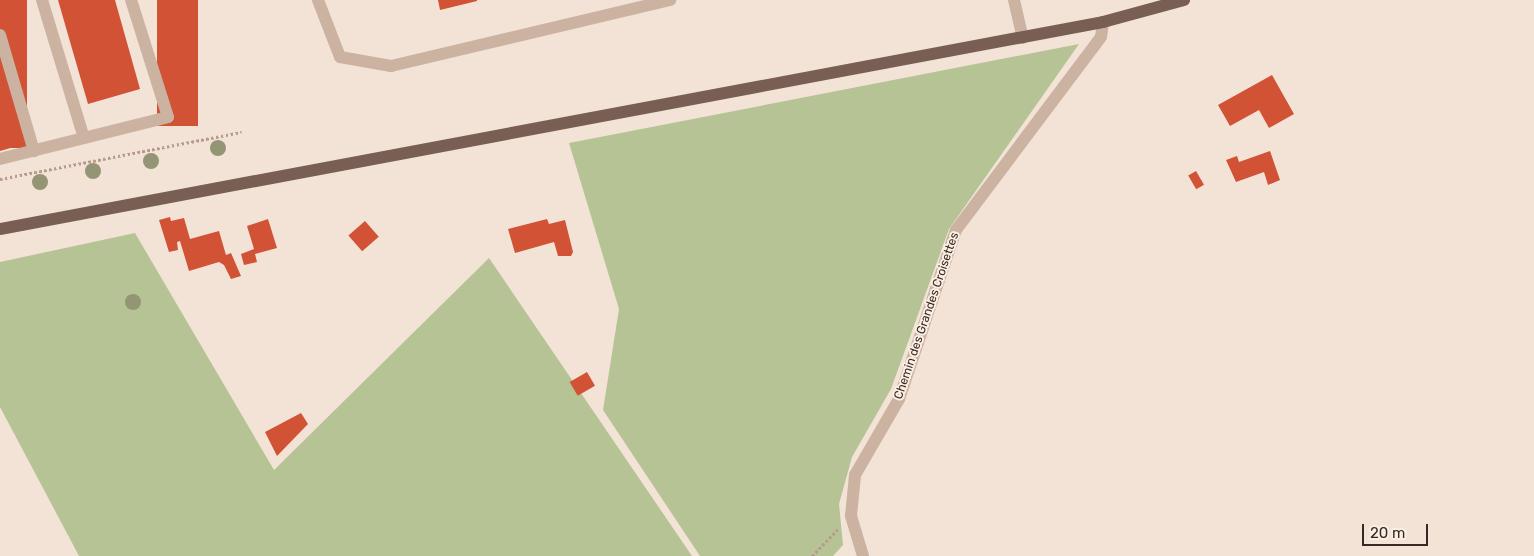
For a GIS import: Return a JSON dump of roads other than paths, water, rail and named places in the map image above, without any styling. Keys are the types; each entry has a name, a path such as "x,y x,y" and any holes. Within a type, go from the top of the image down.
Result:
{"main road":[{"path":"0,229 1023,38 1103,22 1184,0"}],"street":[{"path":"42,0 84,138"},
{"path":"0,159 168,117 131,0"},
{"path":"318,0 340,57 392,66 670,0"},
{"path":"1014,0 1023,38"},
{"name":"Chemin des Grandes Croisettes","path":"863,556 851,516 855,475 899,399 956,230 1101,37 1103,22"},
{"path":"0,35 34,151"}]}
